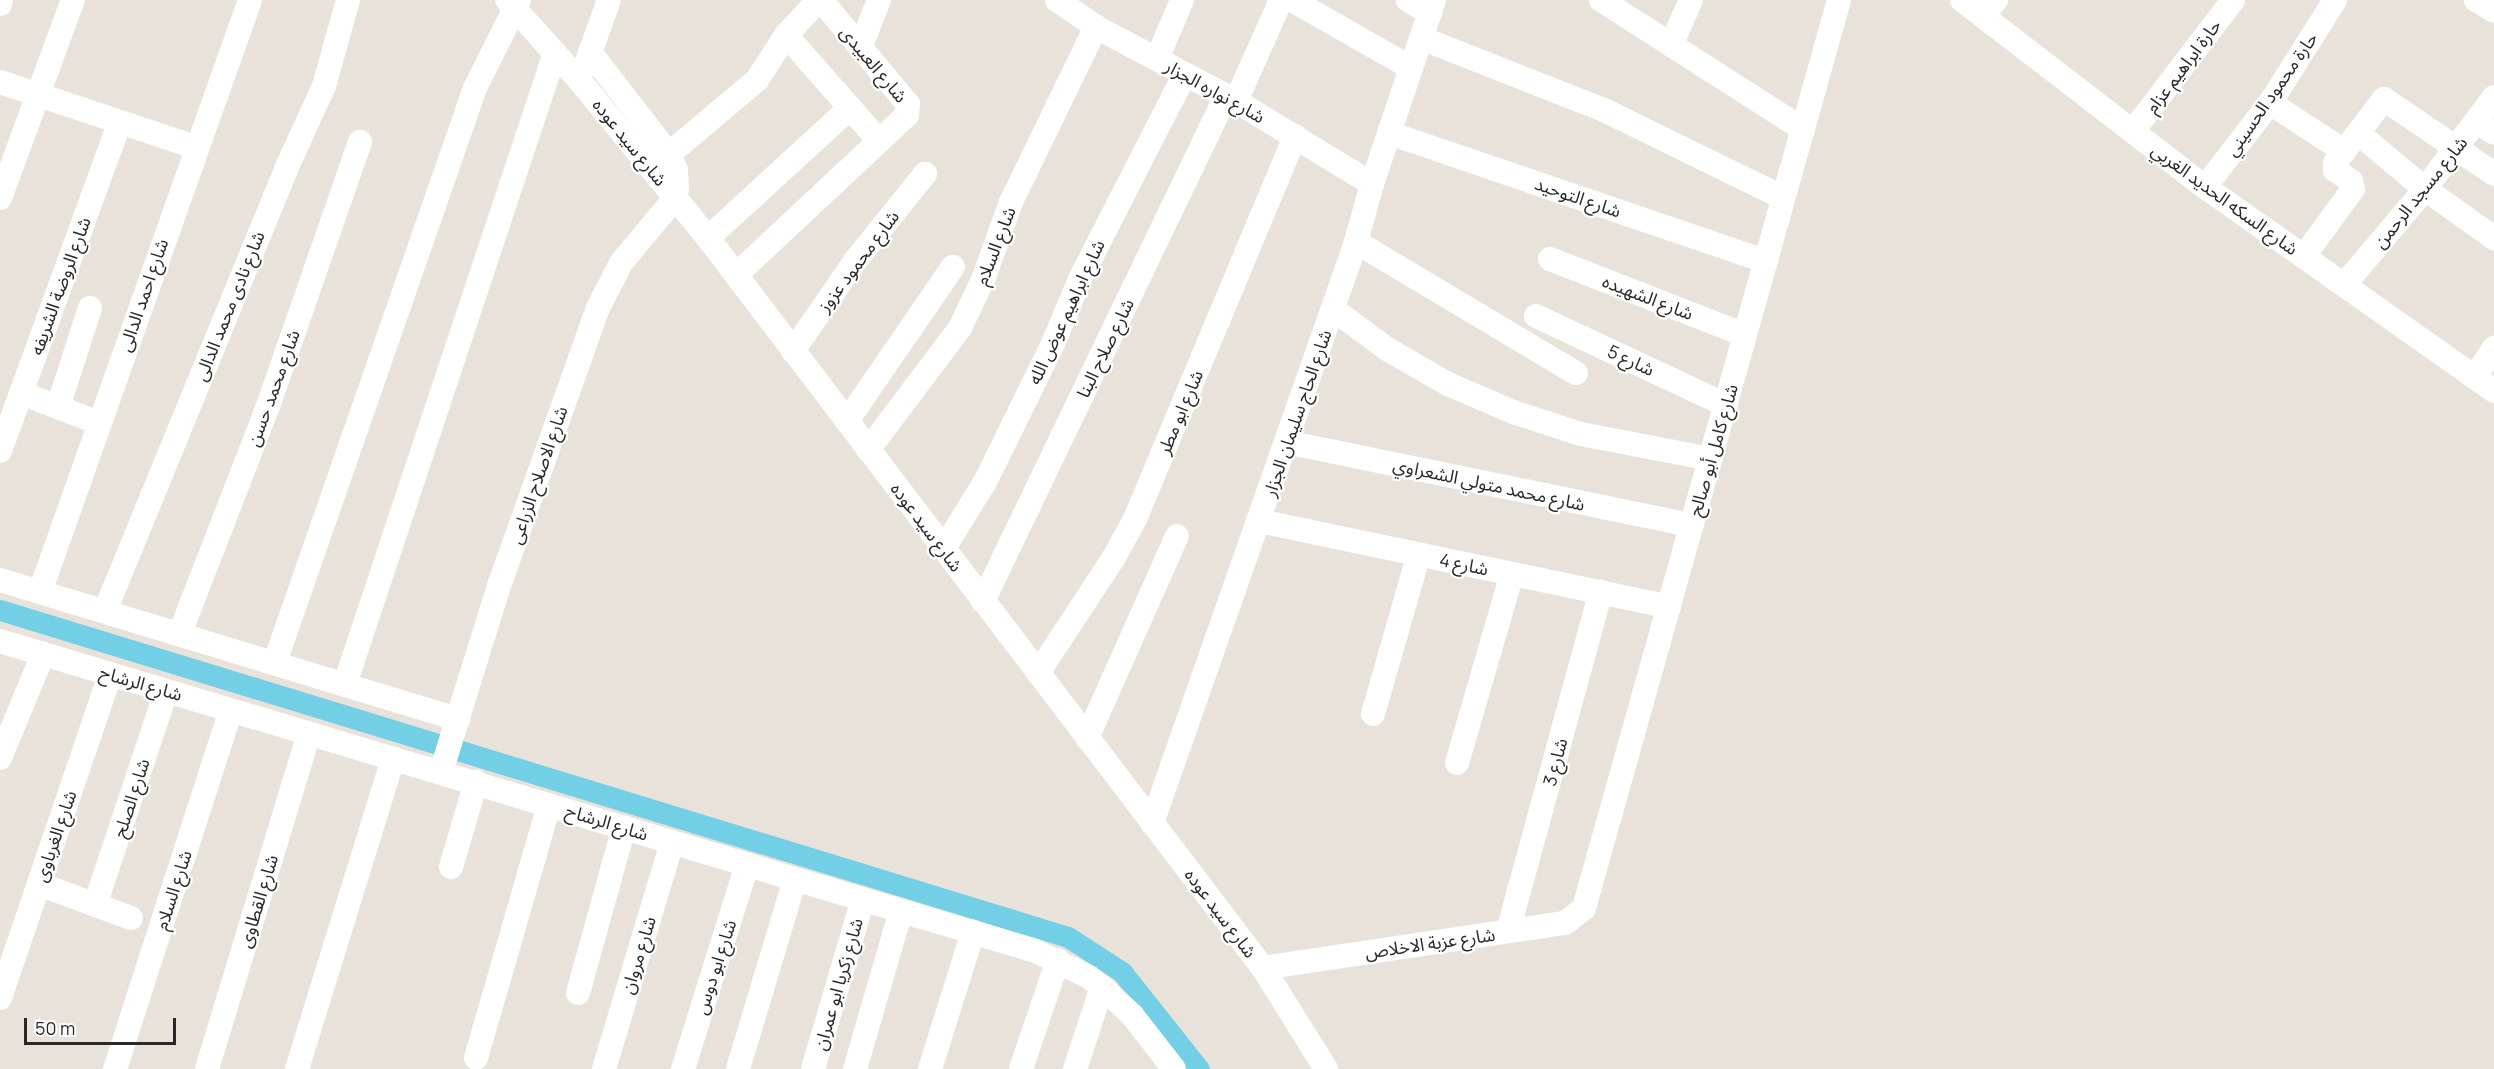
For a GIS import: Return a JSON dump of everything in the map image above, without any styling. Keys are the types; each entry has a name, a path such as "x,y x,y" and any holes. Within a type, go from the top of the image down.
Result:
{"street":[{"path":"0,198 74,0"},
{"name":"شارع احمد الدالى","path":"40,592 195,147 250,0"},
{"name":"شارع نادى محمد الدالى","path":"105,611 286,169 324,87 348,0"},
{"path":"580,81 609,0"},
{"path":"860,48 879,0"},
{"path":"1157,59 1182,0"},
{"name":"شارع صلاح البنا","path":"983,601 1281,0"},
{"path":"1292,0 1411,68"},
{"path":"1408,0 1432,7"},
{"path":"1671,45 1691,0"},
{"name":"شارع كامل أبو صالح","path":"1587,900 1839,0"},
{"name":"شارع السكه الحديد الغربي","path":"1962,0 1990,8 2133,131 2205,187 2485,384"},
{"name":"حارة ابراهيم عزام","path":"2133,131 2233,0"},
{"name":"حارة محمود الحسيني","path":"2205,187 2270,103 2335,0"},
{"path":"2476,0 2494,11"},
{"path":"1606,1 1803,129"},
{"name":"شارع العبيدى","path":"669,154 757,80 786,34 814,4 820,2 909,107 907,115 736,275"},
{"name":"شارع نواره الجزار","path":"1062,2 1096,27 1231,98 1372,184"},
{"path":"275,662 475,88 514,3"},
{"name":"شارع سيد عوده","path":"514,3 708,238 1263,968 1326,1069"},
{"name":"شارع الحاج سليمان الجزار","path":"1152,823 1356,242 1372,184 1432,7"},
{"name":"شارع السلام","path":"868,450 960,328 984,277 1011,202 1096,27"},
{"path":"786,34 879,141"},
{"path":"1421,38 1605,110 1784,198"},
{"path":"591,52 669,154 678,180 675,198"},
{"path":"345,684 555,53"},
{"name":"شارع ابراهيم عوض الله","path":"944,548 985,482 1052,346 1081,277 1185,74"},
{"path":"0,82 195,147"},
{"name":"شارع مسجد الرحمن","path":"2344,285 2457,148 2485,128 2494,97"},
{"path":"2304,256 2353,189 2351,181 2334,166 2384,99 2494,174"},
{"path":"2270,103 2351,142 2425,189 2494,238"},
{"path":"708,238 850,108"},
{"name":"شارع الروضة الشريفه","path":"0,451 120,122"},
{"name":"شارع التوحيد","path":"1389,133 1766,261"},
{"name":"شارع ابو مطر","path":"1038,673 1113,559 1135,519 1295,136"},
{"name":"شارع محمد حسن","path":"180,633 267,408 360,142"},
{"name":"شارع محمود عزوز","path":"794,351 855,261 925,174"},
{"name":"شارع الاصلاح الزراعى","path":"441,772 500,583 597,310 621,263 675,198"},
{"path":"1356,242 1576,373"},
{"name":"شارع الشهيده","path":"1550,259 1745,335"},
{"path":"847,422 954,267"},
{"path":"58,407 90,308"},
{"path":"1333,309 1387,349 1449,384 1513,412 1581,434 1711,459"},
{"name":"شارع 5","path":"1536,316 1726,405"},
{"path":"2485,384 2494,348"},
{"path":"21,393 99,423"},
{"name":"شارع محمد متولي الشعراوي","path":"1286,442 1692,525"},
{"name":"شارع 4","path":"1259,521 1669,607"},
{"path":"1088,738 1177,536"},
{"path":"1373,714 1419,554"},
{"path":"1457,763 1512,574"},
{"path":"0,580 458,719"},
{"name":"شارع 3","path":"1508,931 1601,592"},
{"name":"شارع الرشاح","path":"0,641 973,932 1058,960 1102,987 1132,1015 1169,1066"},
{"path":"0,758 43,654"},
{"name":"شارع الغرباوى","path":"0,998 110,674"},
{"name":"شارع الصلح","path":"95,905 166,691"},
{"name":"شارع السلام","path":"115,1069 231,710"},
{"name":"شارع القطاوى","path":"207,1069 309,733"},
{"path":"297,1069 393,758"},
{"path":"451,867 476,783"},
{"path":"476,1058 549,805"},
{"path":"578,993 624,827"},
{"name":"شارع مروان","path":"604,1069 672,842"},
{"name":"شارع ابو دوس","path":"683,1069 747,865"},
{"path":"738,1069 795,879"},
{"path":"39,884 131,918"},
{"name":"شارع زكريا ابو عمران","path":"813,1069 863,899"},
{"name":"شارع عزبة الاخلاص","path":"1263,968 1565,923 1579,915 1587,900"},
{"path":"855,1069 901,911"},
{"path":"930,1069 973,932"},
{"path":"1021,1069 1058,960"},
{"path":"1076,1069 1102,987"}],"waterway":[{"path":"0,610 1068,937 1122,972 1199,1069"}]}
